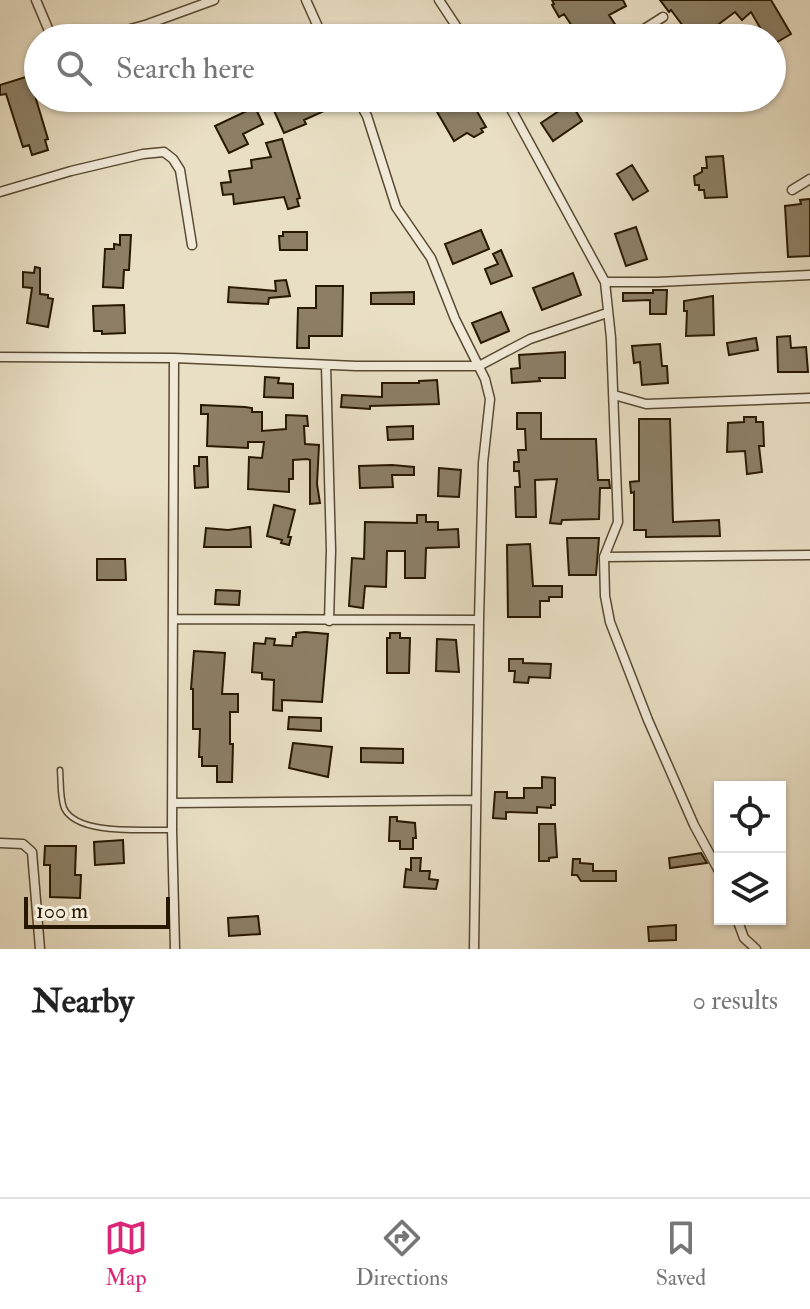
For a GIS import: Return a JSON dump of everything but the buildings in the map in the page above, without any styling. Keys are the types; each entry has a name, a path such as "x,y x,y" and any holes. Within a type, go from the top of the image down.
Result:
{"street":[{"path":"36,0 46,24"},
{"path":"148,24 214,0"},
{"path":"306,0 317,24"},
{"path":"439,0 455,24"},
{"path":"652,24 663,17"},
{"path":"365,112 396,207 431,258 455,319 485,379 490,399 483,463 474,949"},
{"path":"514,112 605,282 614,395 618,522 604,557 605,596 610,622 679,793 714,861"},
{"path":"0,192 71,171 164,152 180,170 192,245"},
{"path":"792,190 810,179"},
{"path":"605,282 810,275"},
{"path":"0,357 479,366 530,339 607,313"},
{"path":"174,358 172,830 175,949"},
{"path":"326,365 331,550 329,621"},
{"path":"614,395 646,404 810,398"},
{"path":"604,557 810,555"},
{"path":"173,619 479,620"},
{"path":"172,803 475,800"},
{"path":"0,843 23,844 32,852 40,949"},
{"path":"739,925 744,938 756,949"}],"lane":[{"path":"60,770 63,806 69,816 89,827 172,830"}]}
